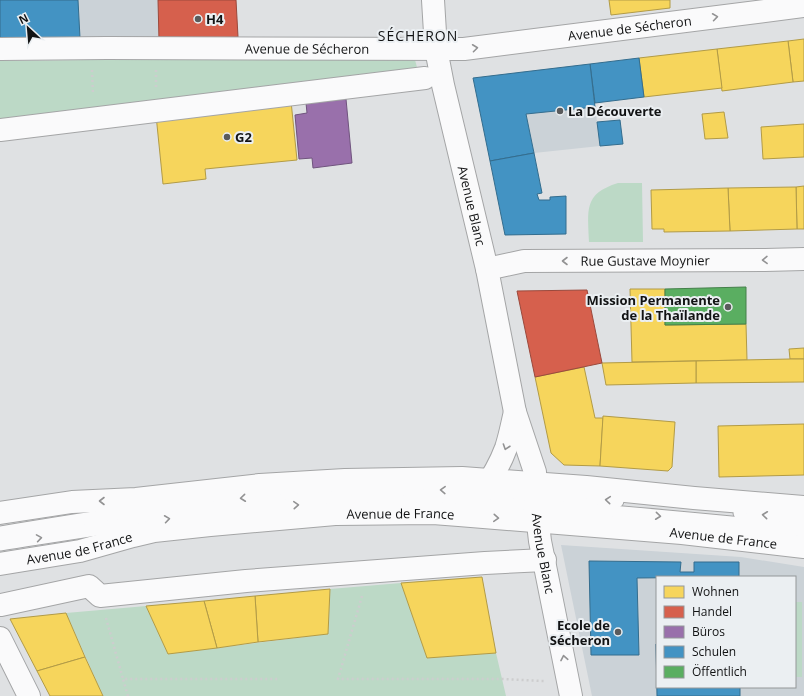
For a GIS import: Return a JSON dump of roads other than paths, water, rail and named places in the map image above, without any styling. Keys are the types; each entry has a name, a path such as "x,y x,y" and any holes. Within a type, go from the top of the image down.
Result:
{"street":[{"name":"Avenue Blanc","path":"433,0 436,49 487,269 515,412 535,472 540,541 571,696"},
{"name":"Avenue de Sécheron","path":"0,49 464,49 804,6"},
{"path":"0,130 93,120 425,78"},
{"name":"Rue Gustave Moynier","path":"487,269 524,261 804,259"},
{"name":"Avenue Blanc","path":"486,486 506,447 515,412"},
{"name":"Avenue de France","path":"0,513 72,502 136,499 260,485 345,480 462,478 536,501 682,533 804,547"},
{"name":"Avenue de France","path":"0,564 80,551 154,532 210,525 327,515 433,513 536,501 694,498 804,507"},
{"path":"1,605 89,586 100,596 246,581 485,563 545,560"},
{"path":"0,638 29,696"}],"lane":[{"path":"0,533 155,509 276,495 486,486"},
{"path":"0,544 168,518 277,506 330,503 536,501 804,519"},
{"path":"536,501 804,530"}],"place":[{"name":"H4","path":"198,19"},
{"name":"La Découverte","path":"560,111"},
{"name":"G2","path":"227,137"},
{"name":"Mission Permanente de la Thaïlande","path":"728,307"},
{"name":"Ecole de Sécheron","path":"618,632"}],"district":[{"name":"SÉCHERON","path":"418,35"}]}
